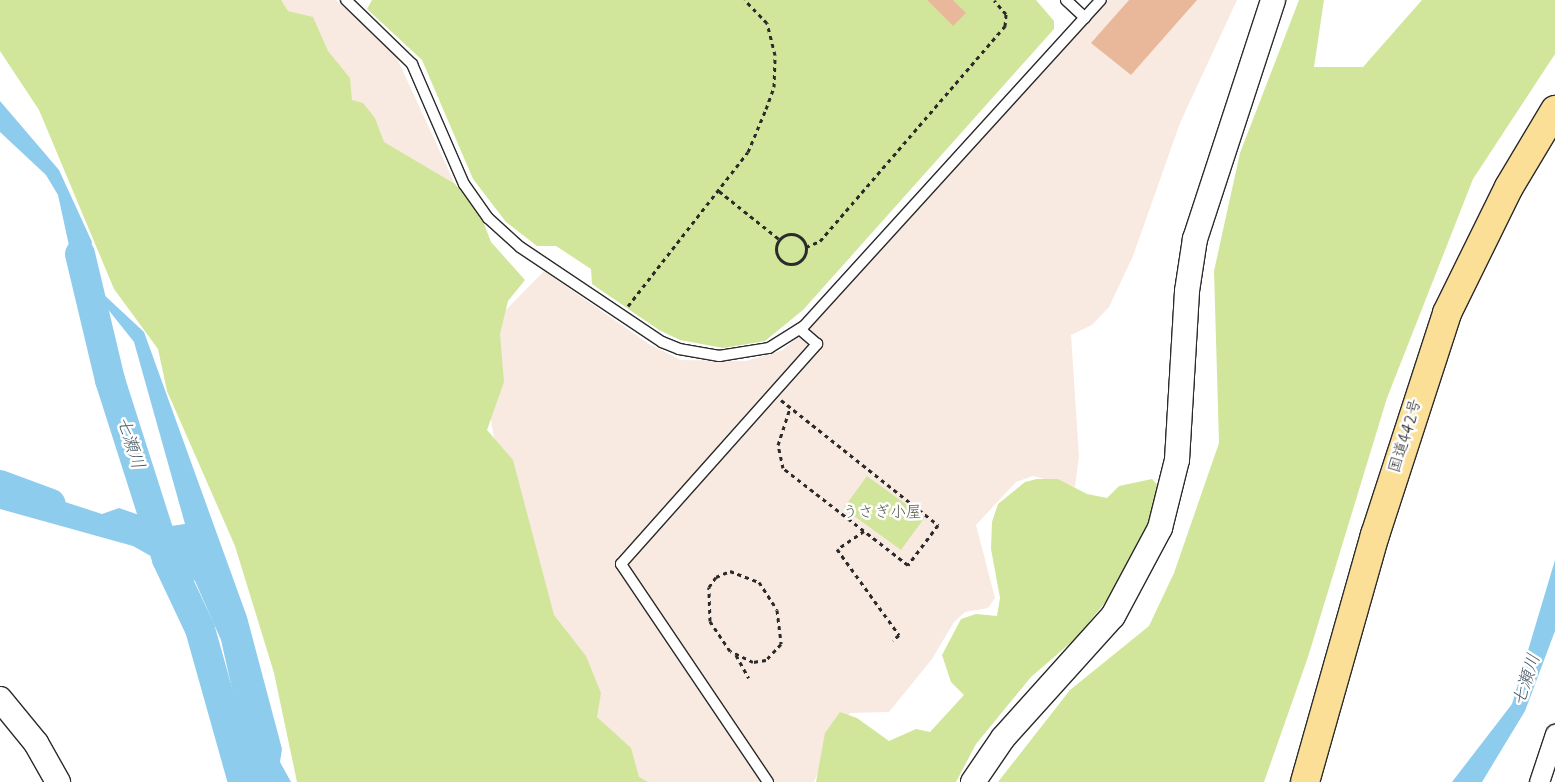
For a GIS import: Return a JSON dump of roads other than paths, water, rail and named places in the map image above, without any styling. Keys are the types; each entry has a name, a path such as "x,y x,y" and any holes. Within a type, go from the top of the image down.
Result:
{"highway":[{"name":"国道442号","path":"1305,782 1375,535 1447,313 1509,187 1555,110"}],"street":[{"path":"973,782 1003,738 1113,616 1160,528 1178,452 1187,291 1195,239 1273,0"},
{"path":"0,699 36,743 58,782"},
{"path":"1539,782 1555,734"}],"lane":[{"path":"346,0 412,64 472,200 520,247 679,350 742,354 769,348 800,329 1101,0"},
{"path":"1066,0 1086,18"},
{"path":"768,782 621,564 817,344 800,329"}],"water":[{"path":"0,101 59,170 92,242 90,252 82,253 102,293 144,332 247,617 282,749 280,762 291,782 253,782 221,640 195,581 133,546 0,509 0,490 28,490 102,514 119,508 171,526 185,524 134,342 103,303 84,289 73,264 58,195 46,175 0,132"},
{"path":"1555,560 1555,631 1525,711 1482,782 1452,782 1512,704"}],"waterway":[{"name":"七瀬川","path":"80,254 110,380 167,559 200,629 243,782"},
{"path":"0,485 51,504"}],"park label":[{"name":"うさぎ小屋","path":"882,513"}]}
